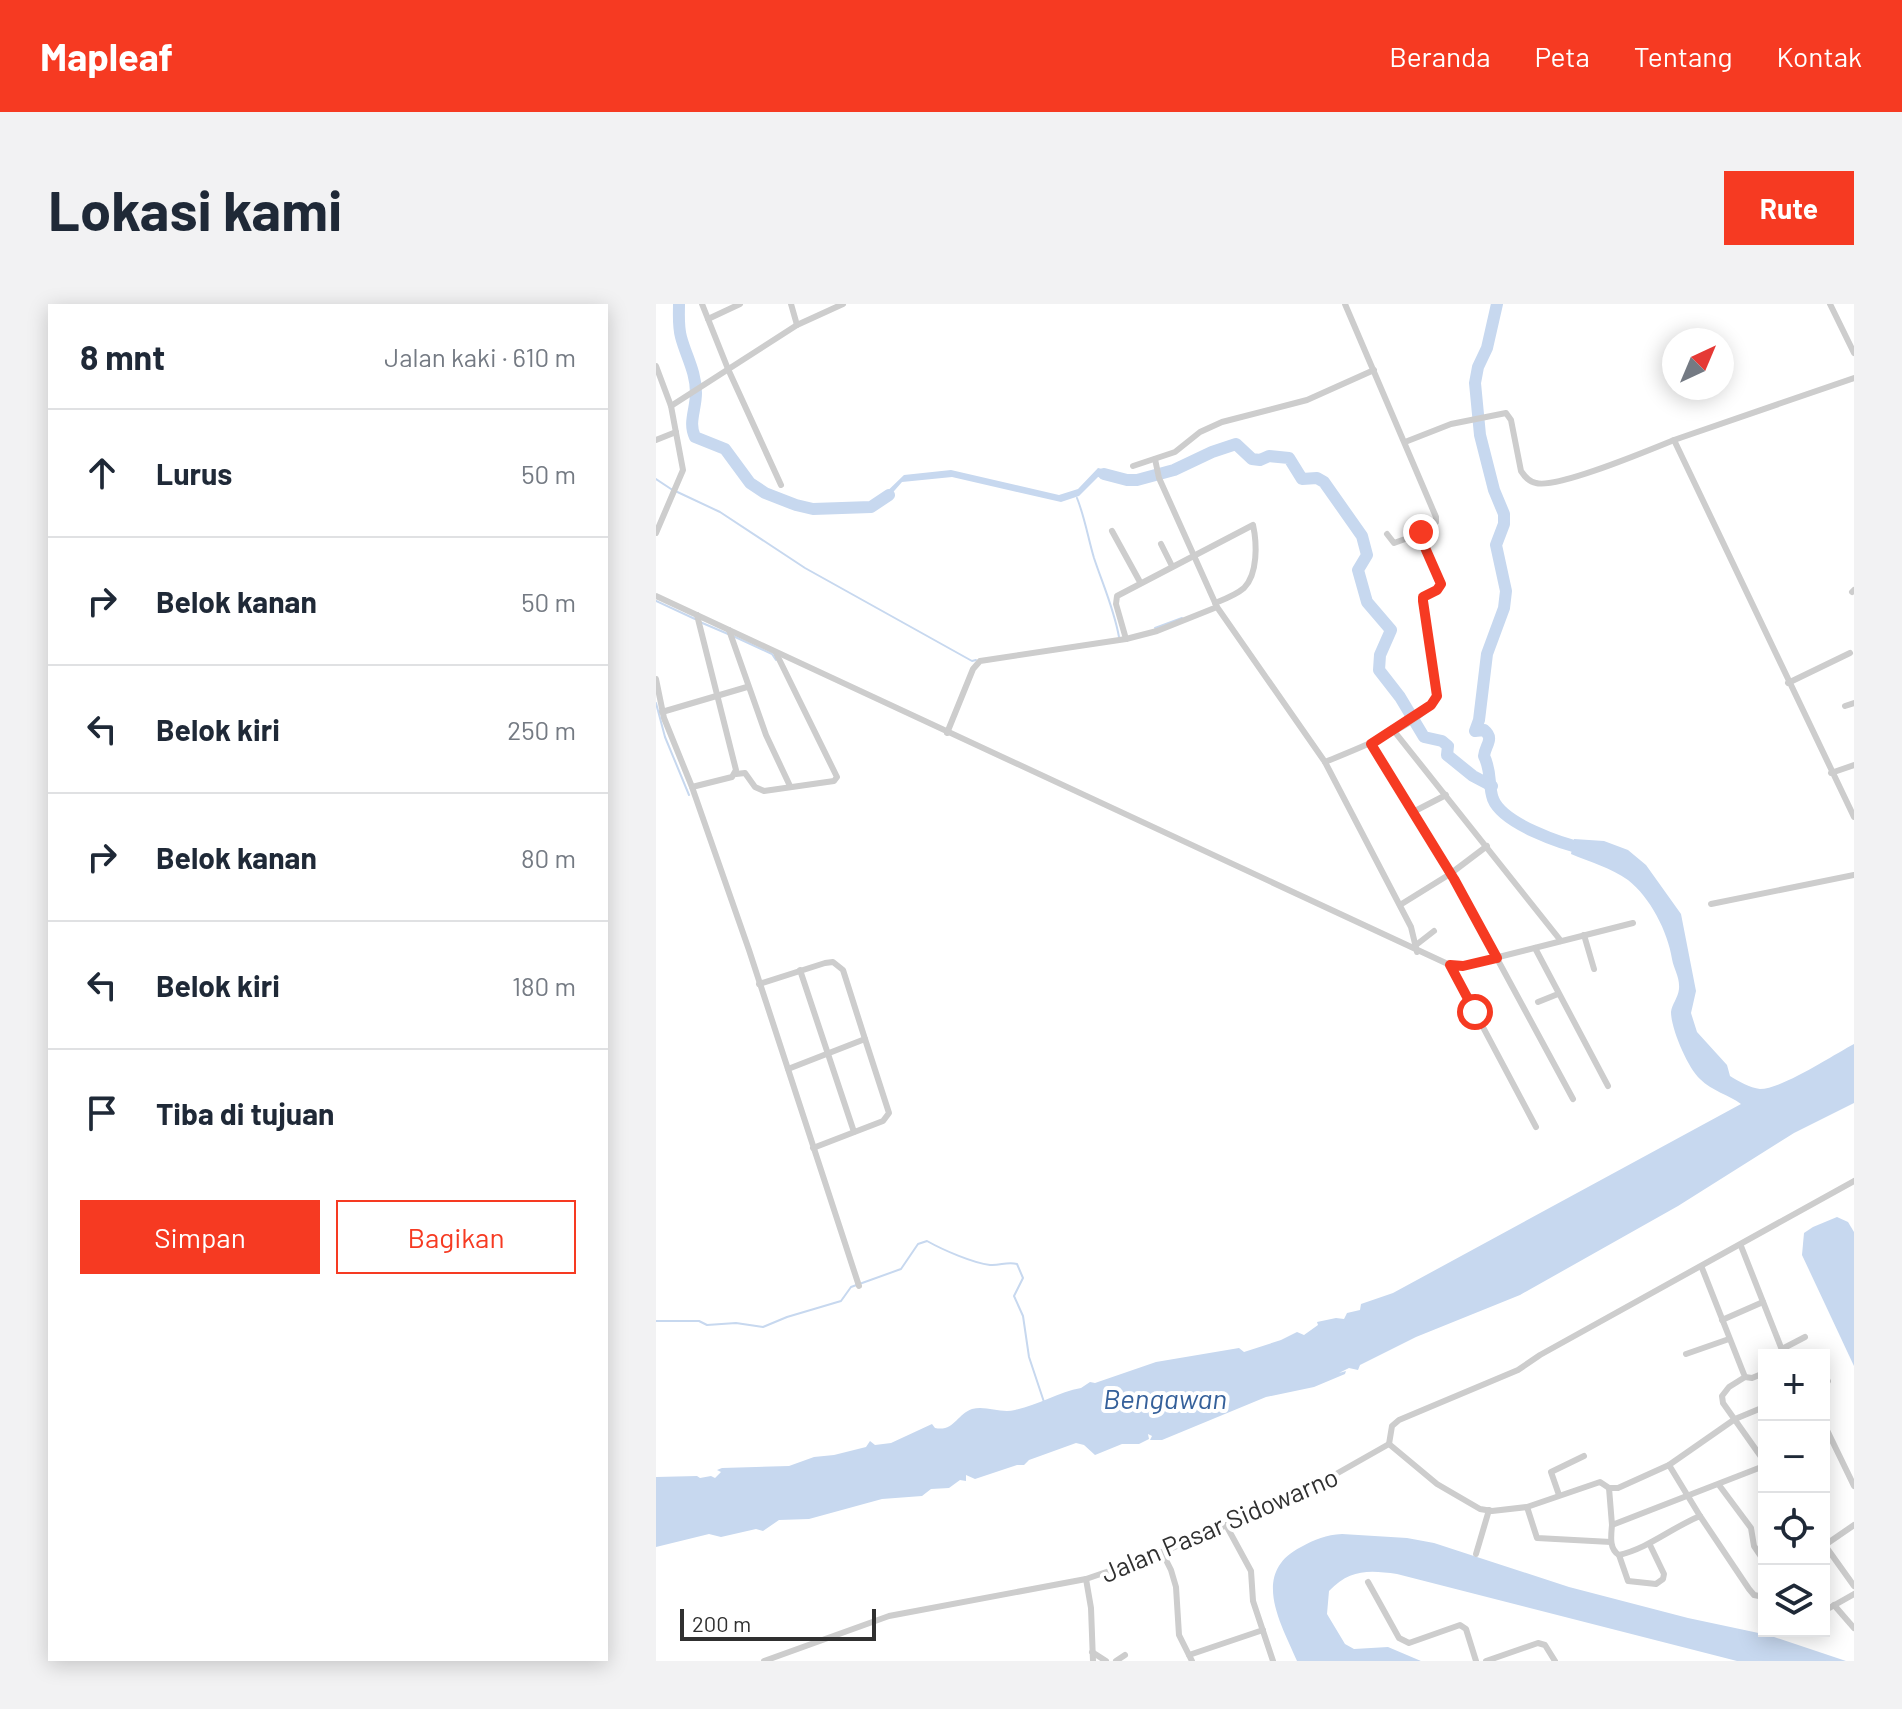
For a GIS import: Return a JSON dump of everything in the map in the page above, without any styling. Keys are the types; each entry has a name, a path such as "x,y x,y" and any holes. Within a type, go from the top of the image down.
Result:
{"street":[{"path":"702,304 781,485"},
{"path":"708,319 740,304"},
{"path":"791,304 797,325"},
{"path":"671,406 797,325 843,304"},
{"path":"1345,304 1436,517 1436,522 1419,534 1394,543 1387,534"},
{"path":"1830,304 1854,353"},
{"path":"656,366 671,406 683,470 656,533"},
{"path":"1133,466 1156,462 1175,452 1200,432 1222,422 1307,400 1374,370"},
{"path":"1405,442 1451,424 1503,412 1509,415 1521,471 1537,484 1549,484 1854,378"},
{"path":"656,440 676,432"},
{"path":"1674,440 1854,817"},
{"path":"1156,462 1159,478 1216,605 1325,762 1411,927 1416,948"},
{"path":"947,733 973,669 980,661 1126,637 1157,631 1233,595 1249,581 1254,558 1253,525 1119,594 1116,600 1126,637"},
{"path":"1112,531 1140,582"},
{"path":"1325,762 1371,744 1394,731 1431,705 1437,696 1423,597 1437,590 1441,584 1419,534"},
{"path":"1161,544 1172,566"},
{"path":"656,596 1450,965 1463,966 1633,923"},
{"path":"697,615 736,774"},
{"path":"729,630 747,687 790,786"},
{"path":"692,787 736,774 748,775 758,790 834,781 837,776 776,653"},
{"path":"1788,683 1850,653"},
{"path":"656,679 662,712 692,787 859,1286"},
{"path":"662,712 747,687"},
{"path":"1845,706 1854,703"},
{"path":"1394,731 1561,941"},
{"path":"1371,744 1450,874 1573,1099"},
{"path":"1831,773 1854,765"},
{"path":"1413,812 1446,795"},
{"path":"1400,905 1450,874 1487,846"},
{"path":"1711,904 1854,875"},
{"path":"1416,948 1434,931"},
{"path":"1584,935 1594,969"},
{"path":"1535,948 1608,1086"},
{"path":"759,984 825,963 839,965 843,970 889,1113 883,1121 813,1148"},
{"path":"1450,965 1536,1127"},
{"path":"800,970 854,1132"},
{"path":"1538,1002 1558,994"},
{"path":"788,1069 865,1039"},
{"path":"1758,1409 1735,1419 1669,1465 1618,1488 1595,1483 1527,1507 1480,1509 1449,1492 1389,1444 1392,1426 1399,1420 1518,1370 1852,1183 1854,1194"},
{"path":"1741,1246 1782,1349"},
{"path":"1702,1268 1745,1377"},
{"path":"1722,1320 1763,1302"},
{"path":"1787,1349 1805,1337"},
{"path":"1686,1354 1729,1339"},
{"path":"1758,1376 1745,1377 1729,1387 1722,1396 1723,1403 1758,1455"},
{"path":"1830,1443 1854,1486"},
{"name":"Jalan Pasar Sidowarno","path":"764,1661 889,1616 1086,1579 1162,1552 1299,1495 1382,1451 1389,1444"},
{"path":"1559,1495 1551,1472 1584,1456"},
{"path":"1669,1465 1686,1497 1749,1589 1758,1596"},
{"path":"1612,1525 1719,1485 1758,1467"},
{"path":"1719,1485 1751,1528 1758,1552"},
{"path":"1609,1488 1611,1542 1628,1581 1656,1584 1663,1579 1664,1574 1650,1545"},
{"path":"1527,1507 1537,1538 1611,1542"},
{"path":"1476,1554 1489,1510"},
{"path":"1619,1555 1650,1545 1670,1530 1700,1516"},
{"path":"1226,1525 1251,1571 1253,1601 1273,1661"},
{"path":"1830,1546 1854,1525"},
{"path":"1162,1552 1176,1587 1179,1635 1190,1658 1263,1630"},
{"path":"1830,1554 1854,1586"},
{"path":"1086,1579 1091,1608 1093,1661"},
{"path":"1368,1582 1399,1638 1409,1643 1460,1625 1466,1629 1476,1661"},
{"path":"1830,1607 1854,1594"},
{"path":"1834,1605 1854,1628"},
{"path":"1486,1661 1538,1643 1550,1650 1555,1661"},
{"path":"1092,1652 1106,1661"},
{"path":"1116,1661 1125,1655"}],"water":[{"path":"1098,468 1119,473 1116,480 1098,477 1079,496 1061,502 952,477 902,482 881,506 877,501 904,475 951,470 1059,495 1078,489"},
{"name":"Bengawan","path":"1574,839 1604,841 1628,850 1646,865 1681,914 1696,991 1691,1013 1697,1032 1727,1065 1730,1076 1752,1087 1769,1088 1794,1078 1854,1044 1854,1103 1794,1133 1678,1206 1520,1295 1416,1337 1360,1365 1358,1370 1349,1368 1339,1373 1346,1371 1345,1374 1314,1387 1266,1397 1162,1440 1150,1440 1152,1436 1148,1434 1149,1439 1139,1444 1122,1444 1095,1455 1084,1445 1076,1443 1029,1460 1024,1465 975,1479 966,1475 966,1481 960,1480 949,1488 931,1489 922,1496 882,1499 809,1519 779,1520 763,1531 756,1529 721,1537 709,1534 656,1547 656,1477 715,1478 721,1472 717,1470 722,1468 789,1466 814,1457 866,1447 870,1441 875,1445 891,1443 932,1424 941,1429 972,1409 1010,1411 1024,1408 1090,1382 1095,1383 1156,1362 1239,1348 1244,1352 1297,1332 1304,1335 1318,1325 1317,1322 1344,1319 1347,1313 1360,1310 1361,1304 1393,1293 1741,1104 1700,1079 1681,1048 1671,1012 1679,981 1667,938 1651,905 1628,880 1571,854"},
{"path":"1837,1217 1848,1222 1854,1232 1854,1366 1802,1255 1804,1233"},
{"path":"1331,1535 1407,1538 1434,1543 1569,1587 1758,1633 1758,1637 1774,1637 1846,1661 1737,1661 1397,1574 1369,1572 1345,1578 1329,1591 1327,1614 1345,1644 1354,1649 1388,1647 1421,1661 1297,1661 1278,1615 1273,1584 1277,1570 1286,1558 1301,1547"}],"waterway":[{"path":"679,304 680,333 696,385 692,421 695,437 725,449 750,483 765,493 796,505 813,509 871,507 889,495"},
{"path":"1497,304 1475,383 1480,435 1494,490 1504,514 1504,524 1496,545 1506,591 1504,608 1487,654 1475,731 1484,730 1489,736 1484,756 1493,799 1499,808 1534,832 1586,849"},
{"path":"1104,474 1137,480 1174,470 1236,444 1252,459 1269,456 1289,458 1302,479 1317,478 1324,482 1362,536 1367,555 1358,570 1367,602 1391,630 1380,655 1379,670 1424,737 1442,741 1448,746 1447,755 1473,776 1492,786"},
{"path":"656,479 720,512 805,568 972,661 976,660"},
{"path":"1077,498 1119,637"},
{"path":"656,601 695,619"},
{"path":"1155,628 1182,618"},
{"path":"700,622 728,634"},
{"path":"733,636 772,654 776,660"},
{"path":"656,703 665,737 689,795"},
{"path":"656,1321 699,1321 707,1325 736,1323 763,1327 841,1301 851,1287 901,1269 918,1244 927,1241 983,1264 1017,1264 1023,1278 1014,1296 1023,1316 1029,1357 1044,1402"}],"route":[{"path":"1421,532 1422,543 1441,584 1437,590 1423,597 1437,696 1431,705 1371,744 1454,879 1497,958 1463,966 1450,965 1475,1012"}]}
